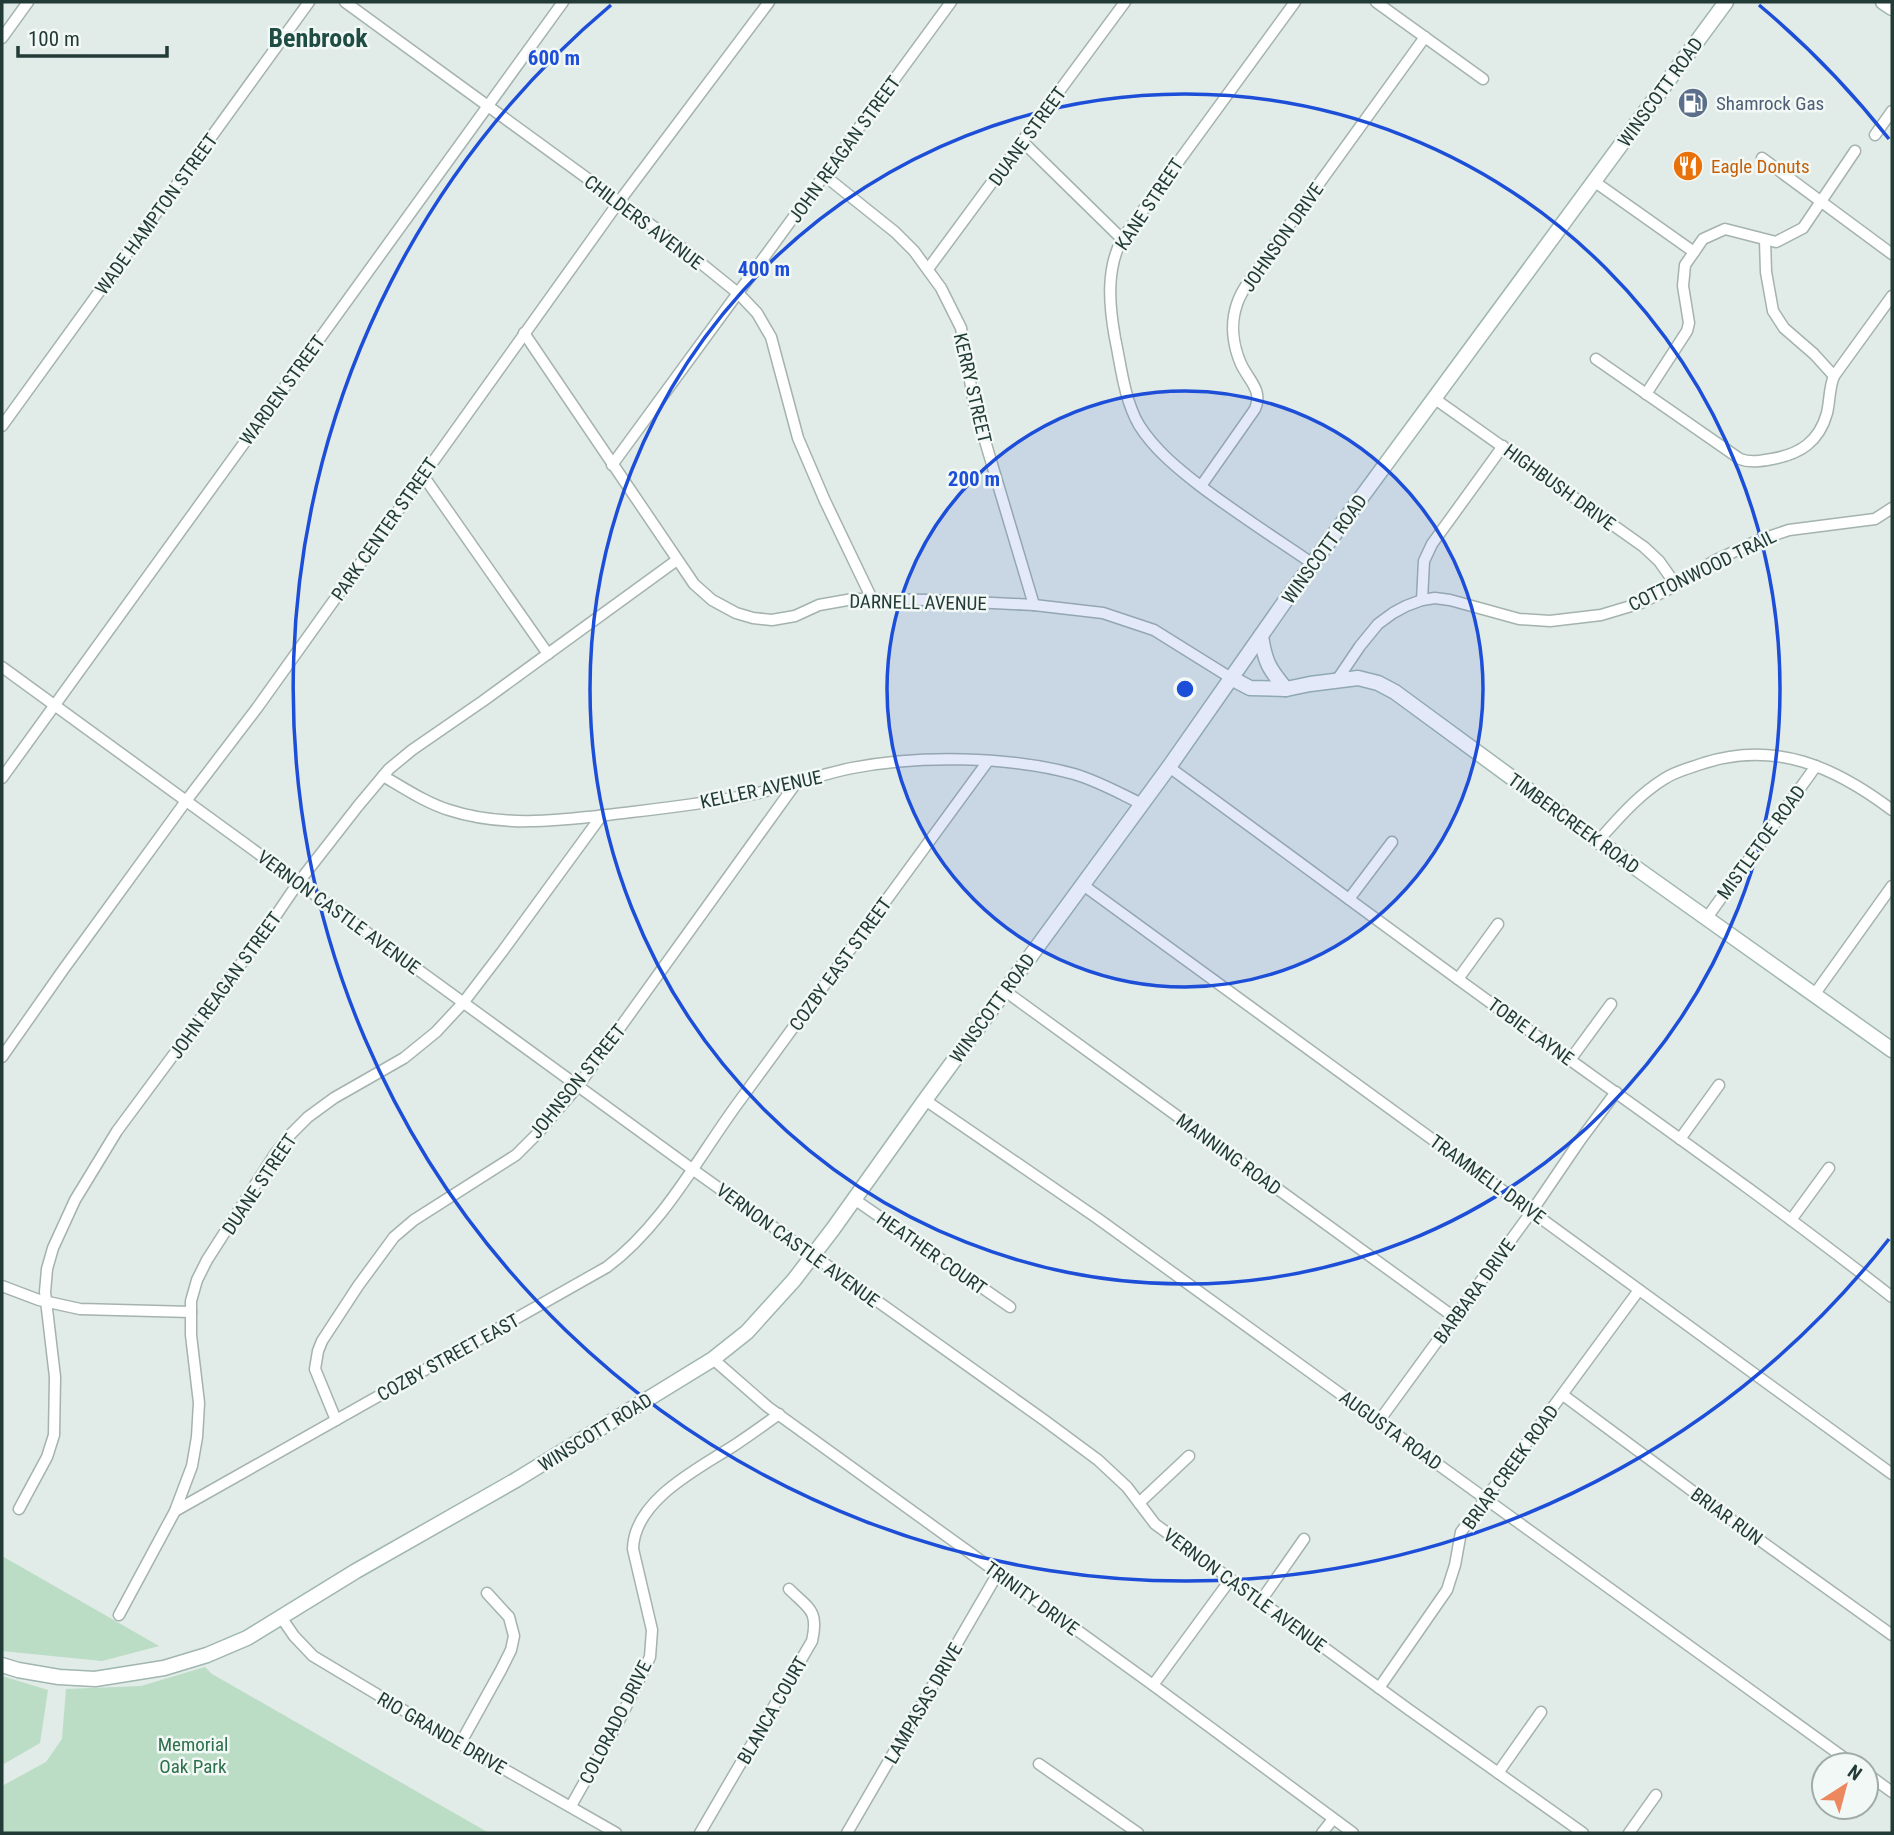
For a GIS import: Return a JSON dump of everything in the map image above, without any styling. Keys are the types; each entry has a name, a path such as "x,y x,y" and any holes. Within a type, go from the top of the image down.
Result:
{"main road":[{"name":"WINSCOTT ROAD","path":"2,1665 59,1677 95,1679 164,1668 207,1655 247,1638 356,1571 516,1480 713,1359 747,1332 813,1255 1169,767 1313,564 1726,2"},
{"path":"1883,2 1892,8"},
{"path":"1261,636 1264,658 1286,689"},
{"name":"TIMBERCREEK ROAD","path":"1231,678 1250,688 1286,689 1358,678 1378,683 1395,692 1706,919 1892,1050"}],"street":[{"path":"2,38 28,2"},
{"name":"WADE HAMPTON STREET","path":"2,426 309,2"},
{"name":"CHILDERS AVENUE","path":"345,2 676,243 739,293 757,313 771,337 797,438 872,599"},
{"name":"WARDEN STREET","path":"2,778 563,2"},
{"name":"PARK CENTER STREET","path":"2,1057 186,801 257,708 618,202 769,2"},
{"name":"JOHN REAGAN STREET","path":"612,466 951,2"},
{"name":"DUANE STREET","path":"928,269 1125,2"},
{"name":"KANE STREET","path":"1294,2 1122,239 1112,264 1111,299 1123,378 1139,425 1176,467 1220,501 1313,564"},
{"path":"1376,2 1483,79"},
{"name":"JOHNSON DRIVE","path":"1201,486 1259,401 1234,344 1233,323 1242,294 1424,37"},
{"path":"1875,135 1892,111"},
{"path":"1023,142 1122,239"},
{"path":"1646,394 1687,331 1689,323 1683,286 1685,265 1703,239 1725,229 1776,242 1802,228 1855,151"},
{"path":"1762,158 1892,254"},
{"name":"KERRY STREET","path":"825,176 895,232 928,269 961,328 974,404 1034,605"},
{"path":"1595,181 1694,252"},
{"path":"1765,240 1766,272 1773,311 1784,328 1835,376"},
{"path":"1596,359 1740,459 1756,462 1782,457 1799,452 1821,428 1827,412 1829,388 1835,376 1888,311 1892,296"},
{"name":"DARNELL AVENUE","path":"524,333 694,584 712,600 736,613 772,620 795,615 819,605 853,599 1034,605 1102,614 1131,621 1154,630 1231,678"},
{"name":"HIGHBUSH DRIVE","path":"1434,399 1644,547 1659,561 1676,585"},
{"path":"1422,600 1424,562 1432,544 1503,446"},
{"path":"422,474 548,654"},
{"name":"COTTONWOOD TRAIL","path":"1337,680 1378,624 1399,609 1422,600 1450,600 1519,619 1550,621 1601,615 1641,603 1714,561 1759,540 1789,530 1875,519 1892,508"},
{"name":"JOHN REAGAN STREET","path":"19,1509 47,1457 54,1435 55,1377 45,1292 47,1269 53,1248 75,1200 117,1131 298,883 383,776 412,750 677,560"},
{"name":"VERNON CASTLE AVENUE","path":"2,667 1098,1460 1127,1487 1155,1524 1583,1833"},
{"path":"1598,841 1649,789 1664,779 1679,771 1711,761 1745,754 1788,757 1816,766 1852,782 1892,810"},
{"name":"KELLER AVENUE","path":"383,776 449,810 483,819 528,822 670,808 754,794 852,768 914,760 988,761 1045,768 1100,783 1142,804"},
{"name":"COZBY EAST STREET","path":"692,1168 988,761"},
{"name":"MISTLETOE ROAD","path":"1706,919 1816,766"},
{"name":"TOBIE LAYNE","path":"1169,767 1616,1091 1892,1297"},
{"name":"JOHNSON STREET","path":"336,1420 315,1363 322,1341 358,1286 394,1237 414,1220 516,1155 537,1134 578,1086 796,783"},
{"name":"DUANE STREET","path":"119,1615 175,1511 192,1466 199,1403 191,1335 191,1301 207,1260 275,1154 307,1117 334,1098 404,1058 436,1032 463,1003 602,815"},
{"path":"1349,899 1392,842"},
{"name":"TRAMMELL DRIVE","path":"1083,885 1892,1474"},
{"path":"1814,995 1892,886"},
{"path":"1458,979 1498,924"},
{"name":"MANNING ROAD","path":"1004,991 1454,1317"},
{"path":"1570,1060 1611,1004"},
{"path":"1680,1139 1720,1085"},
{"name":"BARBARA DRIVE","path":"1379,1421 1616,1091"},
{"name":"AUGUSTA ROAD","path":"925,1100 1108,1227 1835,1751"},
{"name":"COZBY STREET EAST","path":"175,1511 607,1267 639,1239 666,1207 692,1168"},
{"path":"1791,1220 1829,1168"},
{"name":"HEATHER COURT","path":"854,1199 1010,1307"},
{"path":"2,1286 47,1302 80,1309 191,1312"},
{"name":"BRIAR CREEK ROAD","path":"1379,1688 1447,1590 1461,1532 1639,1290"},
{"name":"TRINITY DRIVE","path":"713,1359 779,1414 1353,1833"},
{"name":"BRIAR RUN","path":"1563,1395 1892,1635"},
{"name":"COLORADO DRIVE","path":"570,1806 622,1715 650,1657 652,1630 634,1549 640,1523 652,1504 677,1481 779,1414"},
{"path":"1139,1503 1189,1456"},
{"path":"1260,1602 1304,1539"},
{"name":"LAMPASAS DRIVE","path":"847,1833 998,1573"},
{"path":"1153,1685 1230,1580"},
{"name":"BLANCA COURT","path":"700,1833 812,1641 815,1618 789,1589"},
{"path":"460,1744 501,1671 514,1636 509,1617 487,1593"},
{"name":"RIO GRANDE DRIVE","path":"281,1617 313,1656 616,1833"},
{"path":"1498,1773 1541,1712"},
{"path":"1039,1764 1138,1833"},
{"path":"1629,1833 1656,1795"},
{"path":"1322,1833 1333,1819"}],"green space":[{"path":"2,1556 159,1646 102,1661 2,1651"},
{"name":"Memorial Oak Park","path":"205,1667 212,1674 489,1833 2,1833 2,1786 46,1762 62,1739 66,1689 141,1686"},
{"path":"2,1676 48,1690 40,1743 2,1765"}],"place":[{"name":"Shamrock Gas","path":"1693,103"},
{"name":"Eagle Donuts","path":"1688,166"}],"district":[{"name":"Benbrook","path":"318,38"}]}
